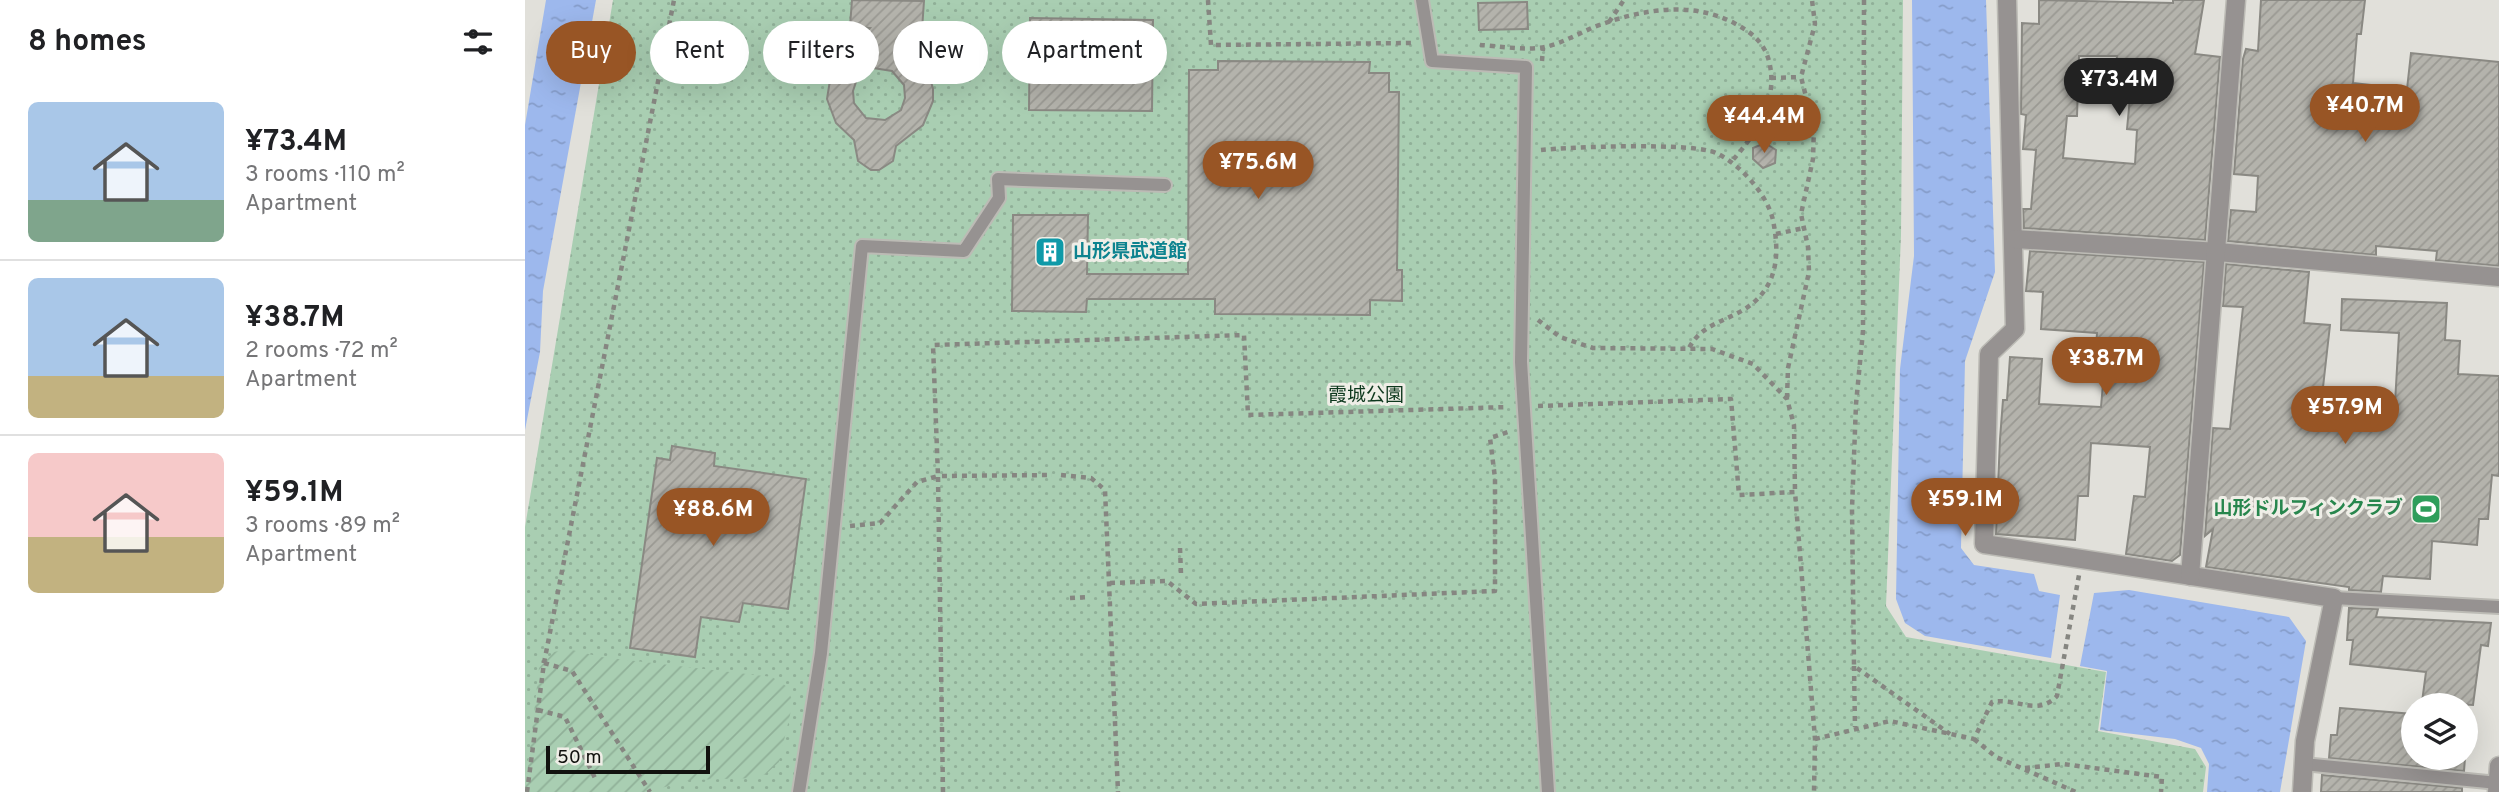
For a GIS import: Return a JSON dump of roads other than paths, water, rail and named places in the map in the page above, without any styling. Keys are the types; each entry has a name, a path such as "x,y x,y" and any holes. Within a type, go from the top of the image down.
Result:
{"street":[{"path":"2007,0 2015,239 2015,329 1989,354 1984,544 2335,598 2303,764 2302,792"},
{"path":"2190,576 2237,0"},
{"path":"2015,239 2218,252 2499,277"}],"lane":[{"path":"1422,0 1432,61 1526,67 1521,362 1548,792"},
{"path":"799,792 821,653 862,246 964,251 999,198 998,179 1164,185"},
{"path":"2335,598 2499,607"},
{"path":"2303,764 2498,780"}],"water":[{"path":"546,0 596,0 592,21 546,21 546,84 581,84 543,291 540,352 525,430 525,125"},
{"path":"1912,0 1986,0 1995,272 1965,361 1961,548 1974,565 2034,574 2039,591 2060,595 2051,658 1925,636 1905,623 1896,599 1900,369 1914,256"},
{"path":"2129,590 2289,617 2306,641 2280,792 2207,792 2209,764 2201,748 2175,739 2100,730 2107,671 2080,666 2094,593"}],"place":[{"name":"山形県武道館","path":"1050,252"},
{"name":"山形ドルフィンクラブ","path":"2426,509"}],"park label":[{"name":"霞城公園","path":"1366,396"}]}
